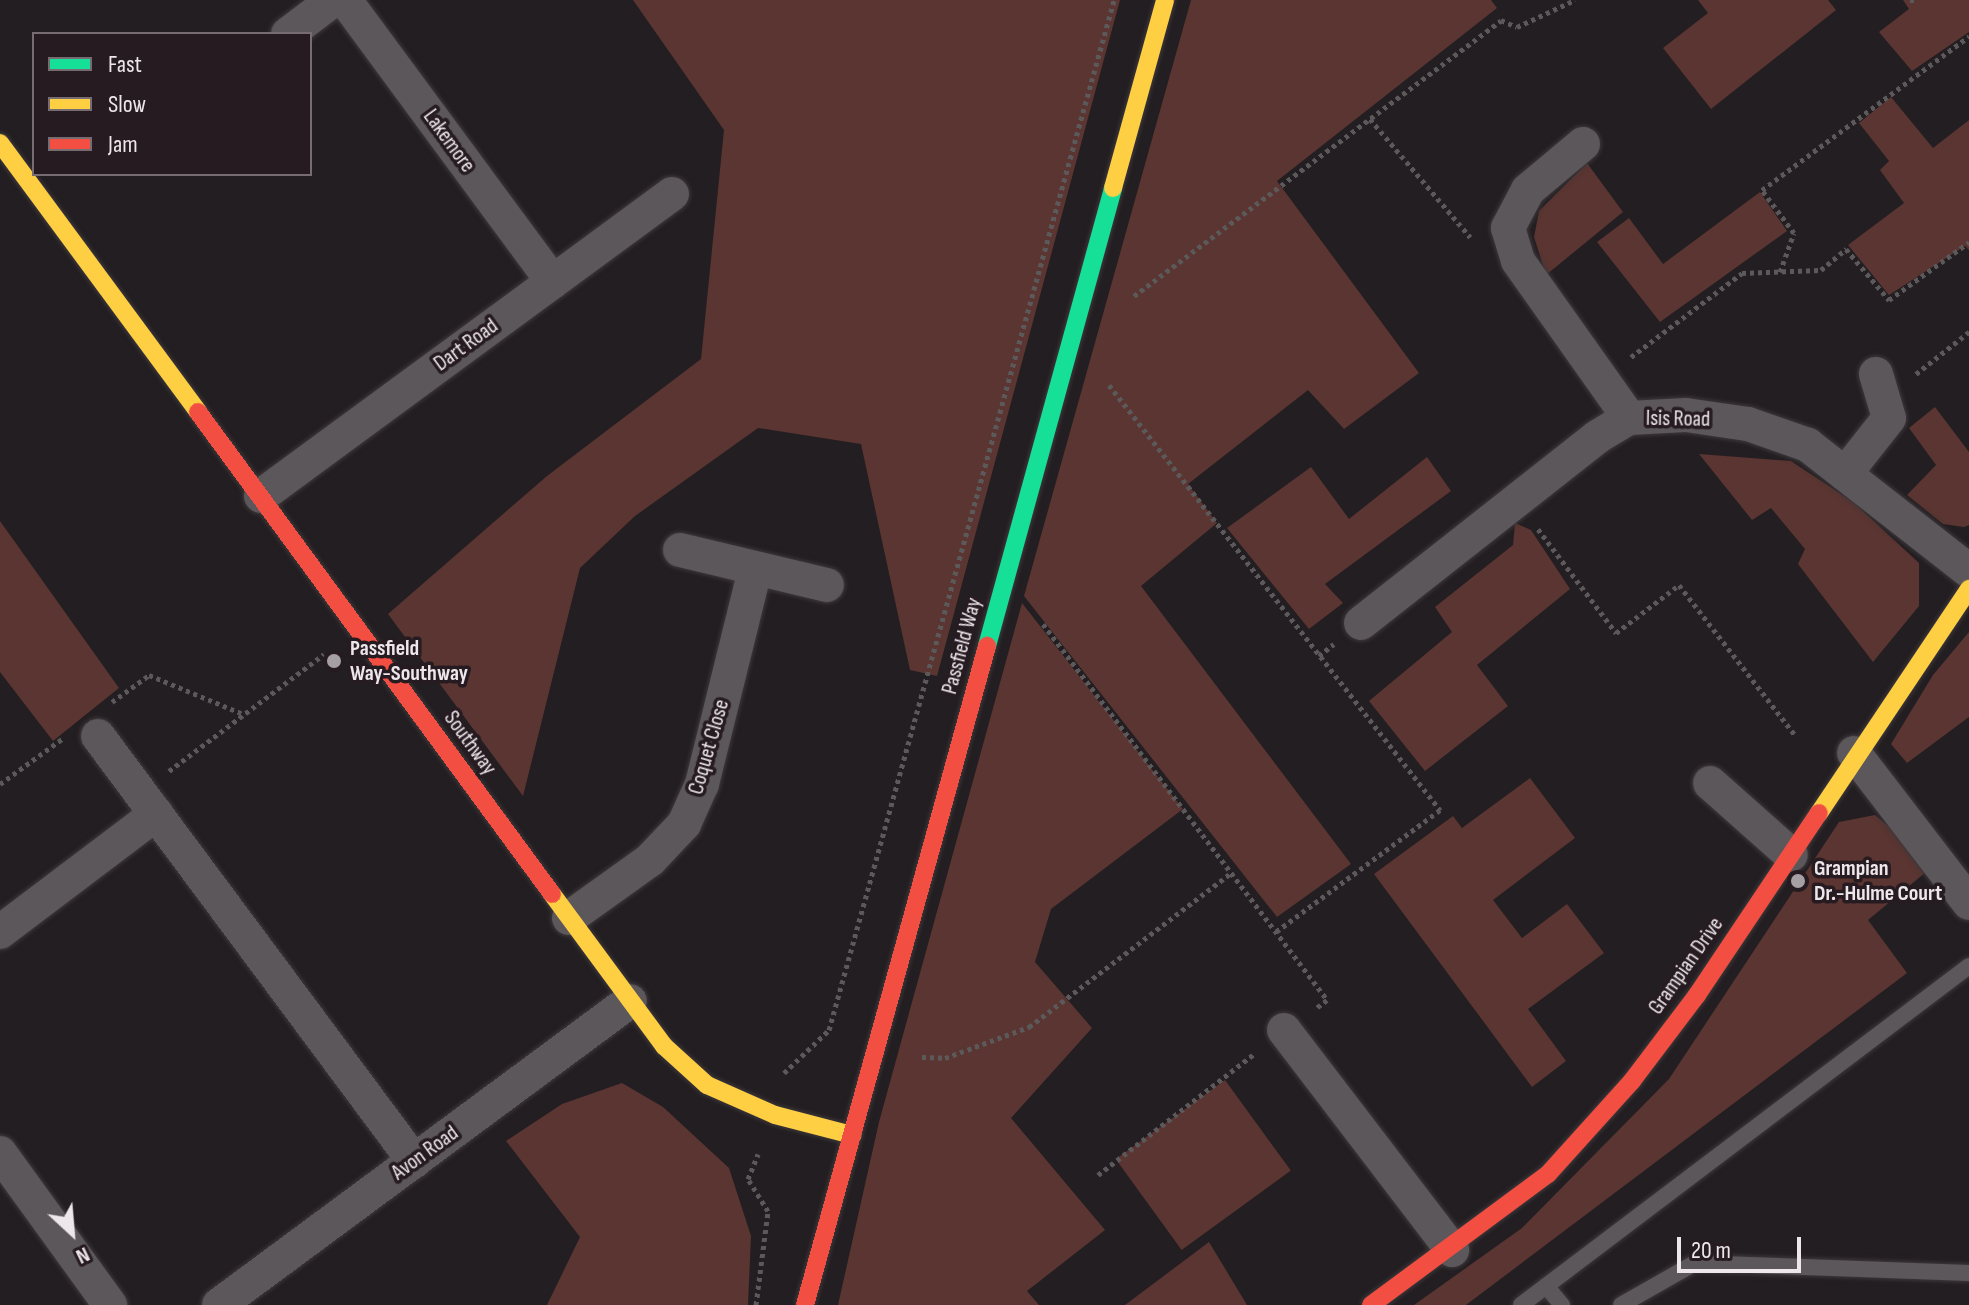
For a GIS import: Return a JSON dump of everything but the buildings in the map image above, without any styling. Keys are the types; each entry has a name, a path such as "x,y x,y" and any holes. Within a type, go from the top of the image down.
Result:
{"street":[{"path":"291,32 333,0"},
{"name":"Lakemore","path":"345,0 553,282"},
{"name":"Passfield Way","path":"805,1305 1165,0"},
{"name":"Southway","path":"0,143 664,1046 707,1085 775,1115 852,1135"},
{"path":"1583,144 1528,190 1508,228 1518,261 1629,418"},
{"name":"Dart Road","path":"261,496 672,194"},
{"path":"1845,474 1889,418 1880,387"},
{"name":"Isis Road","path":"1361,623 1597,437 1629,418 1686,415 1748,424 1808,445 1969,571"},
{"path":"680,550 827,585"},
{"name":"Coquet Close","path":"569,918 650,860 684,824 702,784 755,570"},
{"name":"Grampian Drive","path":"1371,1305 1452,1250 1548,1174 1632,1081 1791,855 1854,753 1969,589"},
{"path":"98,736 414,1161"},
{"path":"1854,753 1969,903"},
{"path":"1710,783 1791,855"},
{"path":"0,932 148,803"},
{"name":"Avon Road","path":"219,1305 630,1001"},
{"path":"1284,1030 1452,1250"},
{"path":"0,1153 110,1305"}],"lane":[{"path":"1521,1305 1969,966"},
{"path":"1621,1305 1695,1263 1969,1273"},
{"path":"1546,1286 1562,1305"}],"path":[{"path":"784,1071 829,1030 1114,0"},
{"path":"1134,296 1501,20 1517,27 1575,0"},
{"path":"1780,272 1794,233 1762,190 1969,36"},
{"path":"1370,119 1470,237 1508,228"},
{"path":"1602,379 1742,273 1821,270 1846,249 1889,300 1969,242"},
{"path":"1880,387 1969,332"},
{"path":"1109,385 1440,810 1276,932"},
{"path":"1517,499 1616,633 1679,585 1795,735"},
{"path":"1043,624 1327,1000 1098,1175"},
{"path":"148,803 334,647"},
{"path":"922,1057 945,1058 1029,1027 1231,873"},
{"path":"748,1179 768,1211 756,1305"}],"shaded area":[{"path":"633,0 1120,0 937,676 910,670 861,444 758,428 635,516 580,568 523,796 388,614 547,476 701,359 724,130"},
{"path":"1191,0 1491,0 1497,8 1277,181 1419,373 1344,429 1308,390 1188,484 1217,523 1141,586 1351,864 1277,917 1024,596"},
{"path":"1698,0 1828,0 1836,10 1711,109 1663,48 1708,13"},
{"path":"1903,0 1969,0 1969,32 1912,71 1879,32 1909,9"},
{"path":"1891,97 1933,148 1969,120 1969,250 1965,246 1889,295 1848,245 1904,203 1880,170 1889,161 1859,123"},
{"path":"1587,163 1623,212 1546,275 1534,237 1539,211"},
{"path":"1760,192 1787,231 1660,322 1597,242 1629,218 1663,264"},
{"path":"1935,407 1969,452 1969,525 1964,527 1943,524 1907,495 1936,465 1909,428"},
{"path":"1699,454 1791,461 1853,502 1919,563 1919,606 1873,662 1798,564 1805,549 1771,508 1752,520"},
{"path":"1427,457 1451,491 1325,584 1343,603 1309,629 1227,528 1311,467 1349,519"},
{"path":"0,521 119,688 53,741 0,672"},
{"path":"1515,523 1531,530 1570,589 1477,665 1508,706 1425,771 1369,701 1452,632 1435,607 1513,545"},
{"path":"1022,603 1183,809 1051,909 1035,962 1092,1028 1011,1118 1105,1230 1027,1291 1039,1305 838,1305 879,1122"},
{"path":"1969,632 1969,717 1907,763 1891,744 1933,675"},
{"path":"1530,778 1575,838 1493,900 1522,938 1567,904 1604,953 1528,1009 1566,1061 1532,1087 1374,874 1453,816 1462,828"},
{"path":"1875,815 1897,833 1926,872 1868,920 1907,973 1466,1305 1414,1305 1522,1228 1669,1079 1839,822"},
{"path":"1225,1080 1291,1171 1182,1250 1116,1159"},
{"path":"622,1083 663,1107 729,1168 751,1236 748,1305 547,1305 580,1237 506,1141 562,1104"},
{"path":"1209,1242 1247,1305 1125,1305"}],"traffic: fast":[{"path":"987,646 1113,188"}],"traffic: slow":[{"path":"1113,188 1165,0"},
{"path":"0,143 198,412"},
{"path":"1819,813 1969,589"},
{"path":"552,894 664,1046 707,1085 775,1115 852,1135"}],"traffic: jam":[{"path":"198,412 552,894"},
{"path":"805,1305 987,646"},
{"path":"1371,1305 1548,1174 1632,1081 1697,995 1819,813"}],"place":[{"name":"Passfield Way-Southway","path":"334,661"},
{"name":"Grampian Dr.-Hulme Court","path":"1798,881"}]}
